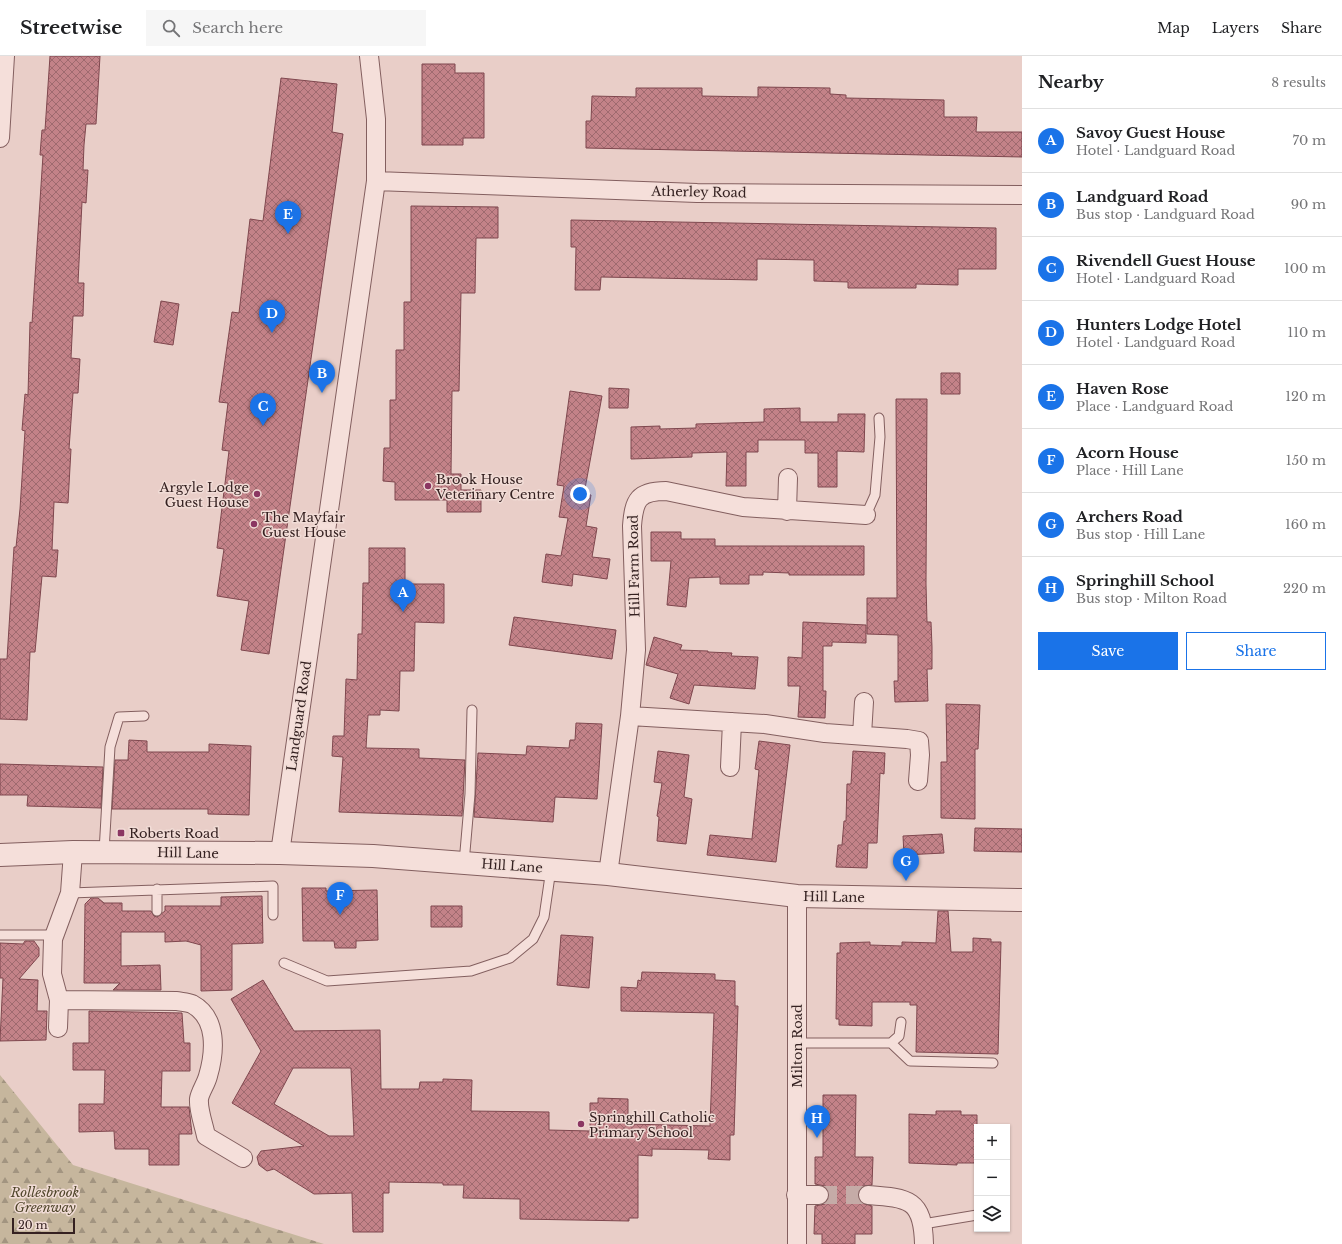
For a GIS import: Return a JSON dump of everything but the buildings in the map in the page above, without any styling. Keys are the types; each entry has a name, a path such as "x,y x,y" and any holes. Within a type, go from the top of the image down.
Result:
{"street":[{"path":"0,138 5,56"},
{"name":"Landguard Road","path":"280,853 376,181 376,119 369,56"},
{"name":"Atherley Road","path":"376,181 697,193 1022,194"},
{"path":"787,511 788,478"},
{"name":"Hill Farm Road","path":"608,874 630,716 636,650 632,526 634,506 640,496 653,491 666,491 743,507 866,515"},
{"path":"862,735 864,702"},
{"path":"630,716 765,724 825,733 919,741 918,782"},
{"path":"730,766 732,722"},
{"path":"58,1028 59,1000 52,974 53,939 70,893 73,852"},
{"name":"Hill Lane","path":"0,855 104,852 280,853 373,856 608,874 797,896 1022,900"},
{"name":"Milton Road","path":"797,896 797,1244"},
{"path":"59,1000 177,1001 191,1004 200,1010 210,1025 214,1036 213,1053 208,1076 199,1100 206,1136 243,1158"},
{"path":"796,1195 819,1195"},
{"path":"868,1195 902,1198 909,1202 918,1210 923,1224 924,1244"}],"lane":[{"path":"866,515 875,494 880,437 879,418"},
{"path":"464,863 470,794 472,710"},
{"path":"104,852 110,747 118,717 144,716"},
{"path":"284,963 327,981 471,971 510,958 533,939 544,917 551,869"},
{"path":"70,893 274,886 273,916"},
{"path":"157,889 157,911"},
{"path":"0,935 54,935"},
{"path":"798,1043 891,1043 900,1036 901,1022"},
{"path":"891,1043 910,1062 993,1063"},
{"path":"923,1224 974,1216"}],"green space":[{"name":"Rollesbrook Greenway","path":"0,1075 73,1165 324,1244 0,1244"}],"tunnel":[{"path":"819,1195 868,1195"}],"place":[{"name":"Haven Rose","path":"288,234"},
{"name":"Hunters Lodge Hotel","path":"272,333"},
{"name":"Landguard Road","path":"322,393"},
{"name":"Rivendell Guest House","path":"263,426"},
{"name":"Brook House Veterinary Centre","path":"428,486"},
{"name":"Argyle Lodge Guest House","path":"257,494"},
{"name":"The Mayfair Guest House","path":"254,524"},
{"name":"Savoy Guest House","path":"403,612"},
{"name":"Roberts Road","path":"121,833"},
{"name":"Archers Road","path":"906,881"},
{"name":"Acorn House","path":"340,915"},
{"name":"Springhill Catholic Primary School","path":"581,1124"},
{"name":"Springhill School","path":"817,1138"}]}
